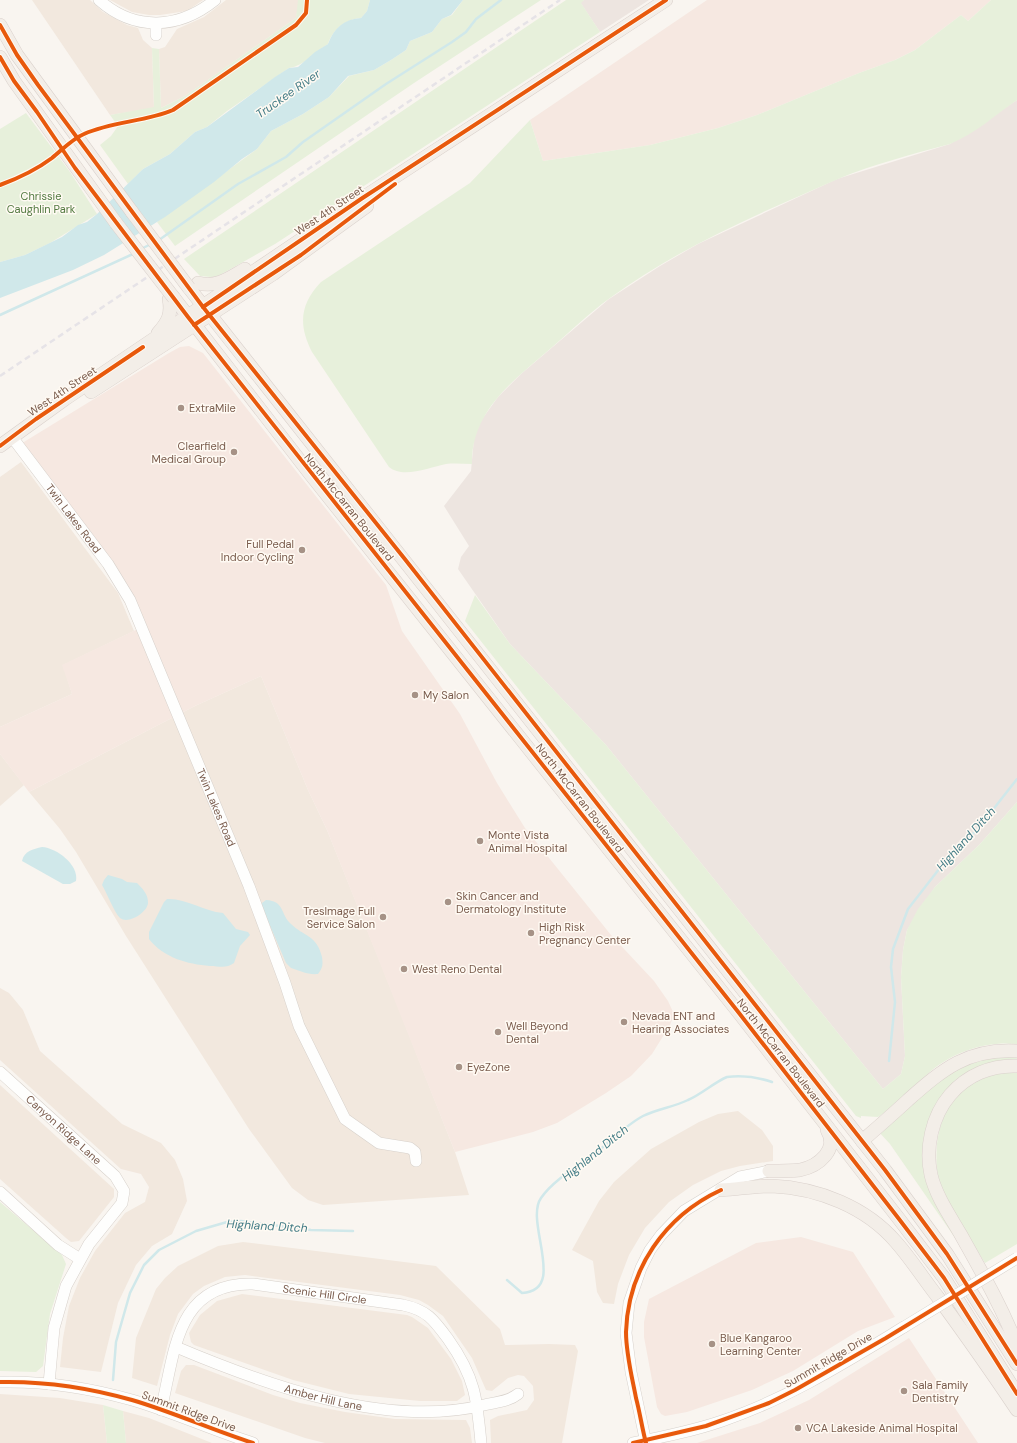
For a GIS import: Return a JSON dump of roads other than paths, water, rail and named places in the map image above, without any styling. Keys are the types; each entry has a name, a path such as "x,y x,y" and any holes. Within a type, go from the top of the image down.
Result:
{"main road":[{"name":"West 4th Street","path":"207,311 283,252 666,0"},
{"name":"North McCarran Boulevard","path":"0,25 17,54 160,250 193,285 207,311 404,558 862,1141 947,1254 1017,1364"},
{"name":"North McCarran Boulevard","path":"0,57 14,81 116,223 150,265 171,298 191,321 818,1115 944,1278 1017,1394"},
{"name":"West 4th Street","path":"0,446 143,347 191,321 300,255 467,130"},
{"path":"193,285 215,285 283,252"},
{"path":"143,347 166,325 170,316 171,298"},
{"name":"West 4th Street","path":"12,437 111,380 191,321"},
{"path":"389,572 404,558"},
{"path":"862,1141 945,1069 976,1054 996,1050 1017,1051"},
{"path":"1017,1066 995,1068 983,1071 962,1082 952,1092 945,1100 935,1120 931,1133 930,1155 931,1174 938,1194 998,1302 1017,1346"},
{"path":"769,1171 800,1170 811,1166 827,1154 831,1148 830,1134 818,1115"},
{"path":"721,1190 765,1186 804,1190 839,1201 869,1218 891,1237 907,1255 985,1362 1017,1410"}],"street":[{"path":"99,0 107,7 156,29 193,15 215,0"},
{"name":"Twin Lakes Road","path":"12,437 108,564 132,605 249,886 286,983 299,1026 344,1119 379,1143 410,1148 415,1152 416,1160"},
{"name":"Canyon Ridge Lane","path":"0,1072 115,1176 124,1191 122,1203 89,1244 80,1259"},
{"path":"646,1442 627,1347 627,1317 632,1293 644,1260 661,1235 684,1211 721,1190 740,1177 769,1171"},
{"path":"0,1192 58,1245 80,1259 66,1286 58,1311 52,1345 49,1384"},
{"name":"Summit Ridge Drive","path":"633,1443 646,1442 722,1421 795,1390 904,1327 1017,1258"},
{"name":"Scenic Hill Circle","path":"161,1410 180,1330 192,1308 214,1291 227,1286 253,1284 403,1305 422,1311 438,1325 465,1365 471,1378 477,1407 481,1443"},
{"name":"Amber Hill Lane","path":"176,1347 277,1386 336,1402 381,1408 430,1411 477,1407 506,1400 518,1394"},
{"name":"Summit Ridge Drive","path":"0,1382 49,1384 118,1396 253,1443"}],"water":[{"name":"Truckee River","path":"370,0 463,0 451,15 442,19 432,32 410,41 406,50 374,70 348,76 329,97 303,114 271,131 257,149 165,217 104,255 73,270 0,298 0,262 25,255 62,237 78,225 87,222 143,169 170,154 195,132 207,127 289,68 298,67 315,52 328,44 333,33 340,25 350,20 361,18 367,11"},
{"path":"42,847 54,850 71,863 76,875 76,881 70,884 63,884 22,861 27,853"},
{"path":"108,875 127,882 137,883 141,887 148,899 147,906 142,913 128,920 120,918 102,885"},
{"path":"167,899 181,900 208,910 223,913 236,929 248,932 250,935 240,946 234,963 222,967 193,964 176,959 155,946 149,939 149,932"},
{"path":"266,900 272,901 279,905 291,924 317,944 322,957 322,968 318,974 311,974 291,968 286,963 262,907 262,903"}],"waterway":[{"path":"159,240 238,184 286,157 303,142 386,84 452,42 466,32 476,19 501,0"},
{"path":"141,249 151,244"},
{"path":"0,315 135,253"},
{"name":"Highland Ditch","path":"889,1061 895,1002 891,967 893,949 908,909 950,855 977,830 1017,779"},
{"name":"Highland Ditch","path":"507,1280 522,1293 535,1289 542,1281 544,1268 537,1223 537,1209 541,1198 546,1191 560,1179 597,1152 631,1124 643,1116 693,1098 727,1077 750,1077 772,1082"},
{"name":"Highland Ditch","path":"113,1380 116,1342 130,1293 144,1265 159,1250 196,1231 227,1222 241,1221 311,1230 353,1231"}],"railway":[{"path":"0,376 560,0"}],"place":[{"name":"ExtraMile","path":"181,408"},
{"name":"Clearfield Medical Group","path":"234,452"},
{"name":"Full Pedal Indoor Cycling","path":"302,550"},
{"name":"My Salon","path":"415,695"},
{"name":"Monte Vista Animal Hospital","path":"480,841"},
{"name":"Skin Cancer and Dermatology Institute","path":"448,902"},
{"name":"TresImage Full Service Salon","path":"383,917"},
{"name":"High Risk Pregnancy Center","path":"531,933"},
{"name":"West Reno Dental","path":"404,969"},
{"name":"Nevada ENT and Hearing Associates","path":"624,1022"},
{"name":"Well Beyond Dental","path":"498,1032"},
{"name":"EyeZone","path":"459,1067"},
{"name":"Blue Kangaroo Learning Center","path":"712,1344"},
{"name":"Sala Family Dentistry","path":"904,1391"},
{"name":"VCA Lakeside Animal Hospital","path":"798,1428"}],"park label":[{"name":"Chrissie Caughlin Park","path":"41,202"}]}
